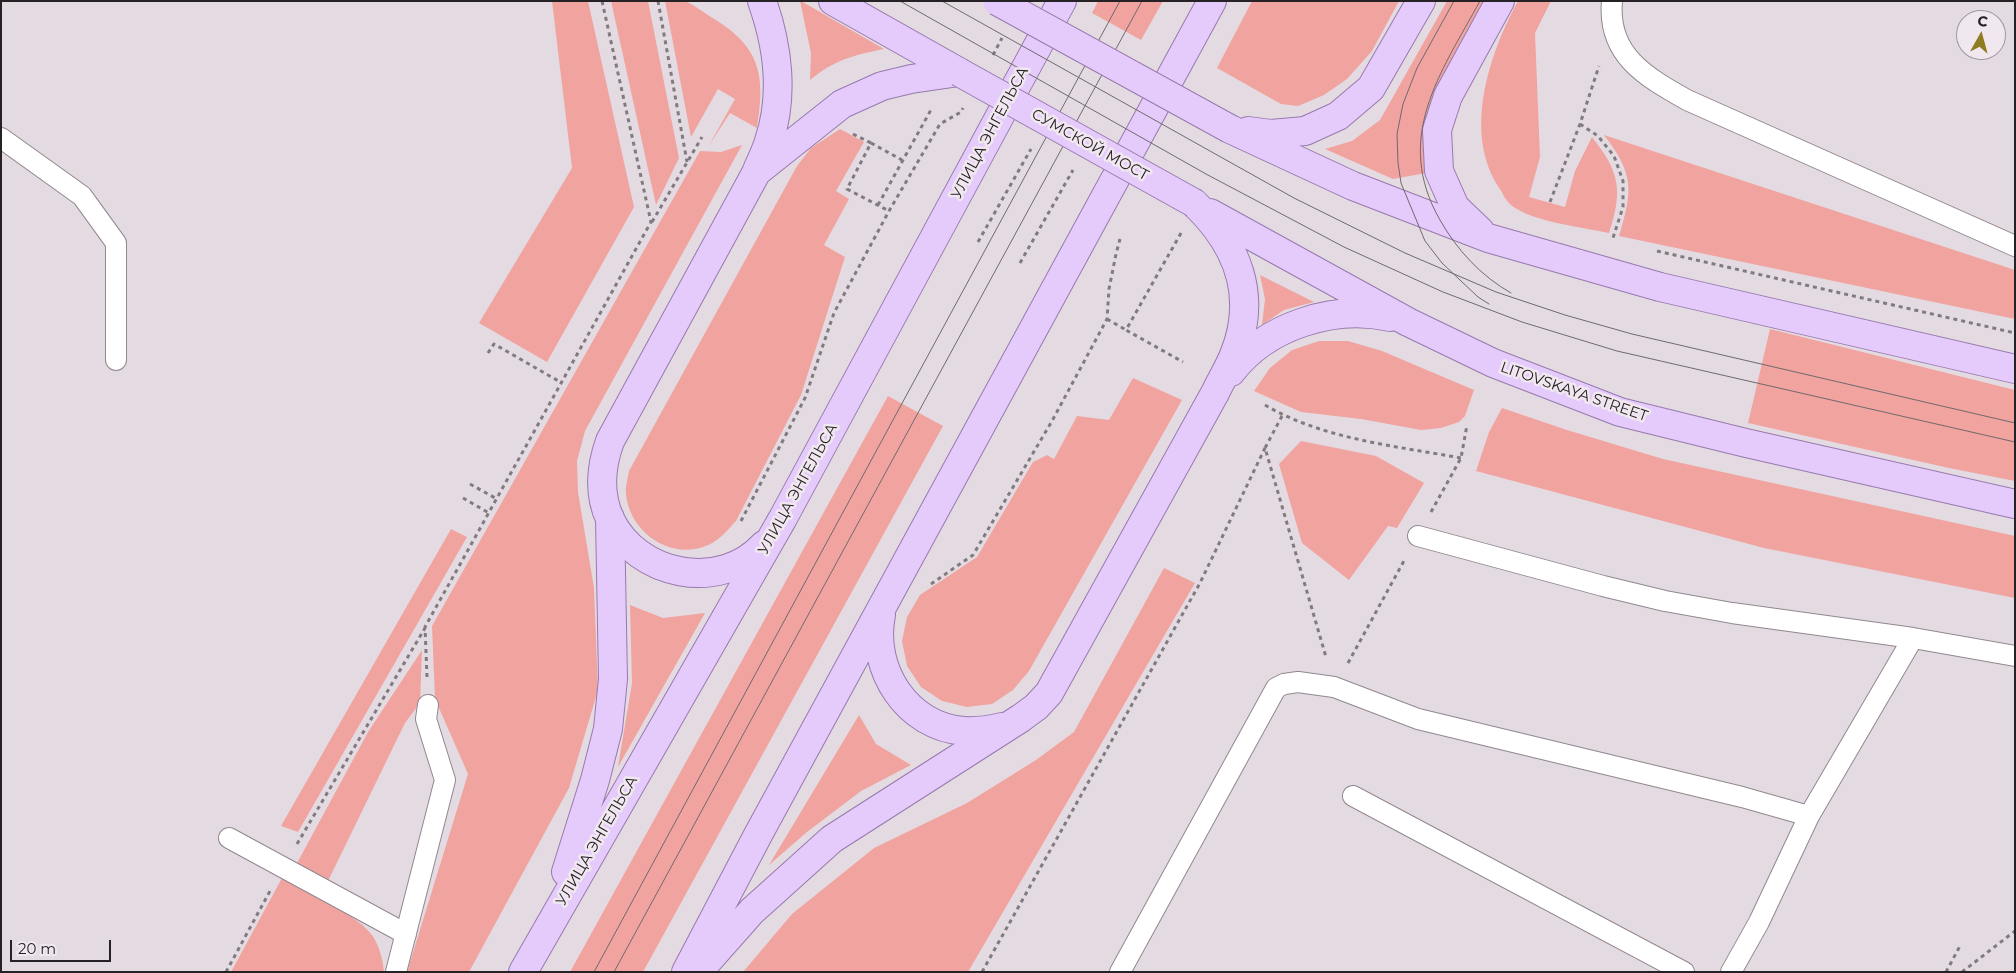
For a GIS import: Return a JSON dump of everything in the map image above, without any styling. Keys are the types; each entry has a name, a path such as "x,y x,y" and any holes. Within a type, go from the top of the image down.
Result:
{"main road":[{"path":"762,1 768,17 778,83 776,110 769,141 756,173 610,441 604,459 602,479 604,499 610,518 619,535 633,550 649,561 667,569 685,573 706,573 725,569 760,550 773,535"},
{"name":"СУМСКОЙ МОСТ","path":"834,1 1194,203"},
{"path":"997,1 1230,129 1353,186 1488,238 1660,287 2015,369"},
{"name":"УЛИЦА ЭНГЕЛЬСА","path":"523,972 773,535 1062,1"},
{"path":"686,972 1212,1"},
{"path":"1230,129 1271,134 1305,131 1338,116 1371,88 1422,1"},
{"path":"1488,238 1455,207 1439,171 1437,130 1448,96 1500,1"},
{"path":"756,173 842,104 882,86 911,79 959,72"},
{"path":"698,972 752,911 832,839 1021,718 1036,707 1050,692 1215,392 1234,355 1241,332 1244,308 1242,284 1236,261 1226,239 1194,203"},
{"name":"LITOVSKAYA STREET","path":"1194,203 1408,322 1492,363 1620,412 1746,443 2015,504"},
{"path":"1215,392 1235,366 1260,344 1286,329 1316,318 1347,314 1378,314 1408,322"},
{"path":"537,946 571,858 608,729 613,679 610,518"},
{"path":"887,598 880,617 880,656 886,675 896,692 909,707 926,719 944,727 963,731 983,731 1002,727 1021,718"}],"lane":[{"path":"1612,1 1612,25 1619,44 1629,60 1643,73 1663,86 1696,104 2015,246"},
{"path":"1,138 82,196 116,243 116,360"},
{"path":"1418,536 1665,601 1732,613 1913,638 2015,656"},
{"path":"1732,972 1809,816 1913,638"},
{"path":"1120,972 1276,688 1284,684 1298,682 1334,687 1418,719 1742,797 1809,816"},
{"path":"396,972 445,780 426,718 428,705"},
{"path":"1353,796 1684,972"},
{"path":"229,838 406,934"}],"path":[{"path":"602,1 651,222"},
{"path":"658,1 687,162"},
{"path":"989,61 1004,35"},
{"path":"1550,202 1580,124 1600,64"},
{"path":"878,205 936,100"},
{"path":"740,522 805,398 834,314 889,211 940,124 961,112 966,103"},
{"path":"1580,124 1598,136 1614,156 1623,181 1623,207 1612,241 1622,243"},
{"path":"853,134 902,160"},
{"path":"226,972 283,868 425,627 651,222 702,137"},
{"path":"872,143 847,189 889,211"},
{"path":"978,242 1034,145"},
{"path":"1020,263 1074,168"},
{"path":"1126,330 1183,229"},
{"path":"1650,250 2015,333"},
{"path":"926,588 973,555 1052,421 1107,319 1183,362"},
{"path":"488,353 494,344 562,383"},
{"path":"1265,406 1282,416 1340,435 1461,458"},
{"path":"982,972 1200,584 1282,416"},
{"path":"1266,448 1334,687"},
{"path":"470,484 497,499"},
{"path":"463,498 489,513"},
{"path":"425,627 428,705"},
{"path":"1962,972 2015,932"},
{"path":"1946,972 1960,946"}],"shaded area":[{"path":"552,1 588,1 634,207 547,362 479,323 572,168"},
{"path":"611,1 648,1 679,158 656,205"},
{"path":"665,1 684,1 694,6 727,28 740,39 749,51 756,63 759,77 760,109 757,128 730,113 708,147 735,99 718,89 691,137"},
{"path":"800,1 884,49 845,59 827,68 810,80 811,53"},
{"path":"1098,1 1163,1 1141,40 1092,13"},
{"path":"1252,1 1399,1 1372,51 1347,79 1324,95 1298,106 1281,104 1217,68"},
{"path":"1447,1 1484,1 1450,63 1432,104 1424,149 1426,173 1393,179 1325,149 1352,141 1380,120"},
{"path":"1518,1 1551,1 1535,33 1540,157 1529,197 1565,207 1575,171 1592,137 1608,161 1616,182 1616,205 1609,233 1544,220 1520,211 1506,199 1489,167 1483,144 1481,119 1484,94 1498,45"},
{"path":"840,129 864,142 836,191 849,199 824,245 845,257 801,395 736,521 729,529 703,547 689,550 676,549 664,545 642,530 634,519 626,494 629,471 797,166 811,148"},
{"path":"1604,135 2015,270 2015,319 1619,236 1627,206 1628,183 1621,161"},
{"path":"742,145 585,431 577,461 578,492 594,588 598,690 569,788 469,972 407,972 468,774 435,699 432,626 700,151 721,152"},
{"path":"1260,275 1314,302 1284,310 1262,325 1265,299"},
{"path":"1770,329 2015,390 2015,481 1748,423"},
{"path":"1319,341 1348,341 1382,351 1474,390 1465,416 1459,422 1441,428 1421,430 1361,419 1301,412 1254,391 1270,368 1292,350"},
{"path":"1133,378 1182,400 1029,671 1013,690 992,704 967,707 942,701 921,687 907,666 902,641 907,617 920,595 977,557 1033,462 1047,455 1054,459 1077,416 1109,420"},
{"path":"888,396 943,426 643,972 570,972"},
{"path":"1502,408 1663,459 2015,536 2015,598 1764,548 1476,471 1489,432"},
{"path":"1301,441 1376,456 1424,483 1397,528 1388,526 1349,580 1302,543 1279,464"},
{"path":"451,529 467,537 298,832 281,826"},
{"path":"1164,568 1195,583 968,972 743,972 792,914 874,848 967,803 1036,760 1074,732"},
{"path":"630,605 663,618 705,613 618,767 632,683"},
{"path":"422,650 420,703 405,723 327,883 296,865 368,732"},
{"path":"859,715 876,744 911,765 861,791 807,832 769,865"},
{"path":"282,878 345,913 367,929 378,946 384,972 231,972"}],"tram line":[{"path":"900,1 1206,174 1344,247 1443,292 1522,322 1617,351 2015,442"},
{"path":"942,1 1294,198 1405,253 1496,292 1565,315 1632,334 2015,423"},
{"path":"594,972 1120,1"},
{"path":"614,972 1142,1"},
{"path":"1454,1 1417,68 1403,104 1397,134 1398,163 1401,183 1425,241 1442,263 1478,297 1489,304"},
{"path":"1480,1 1450,54 1427,107 1421,134 1421,161 1427,190 1440,220 1454,242 1490,279 1511,293"}]}
